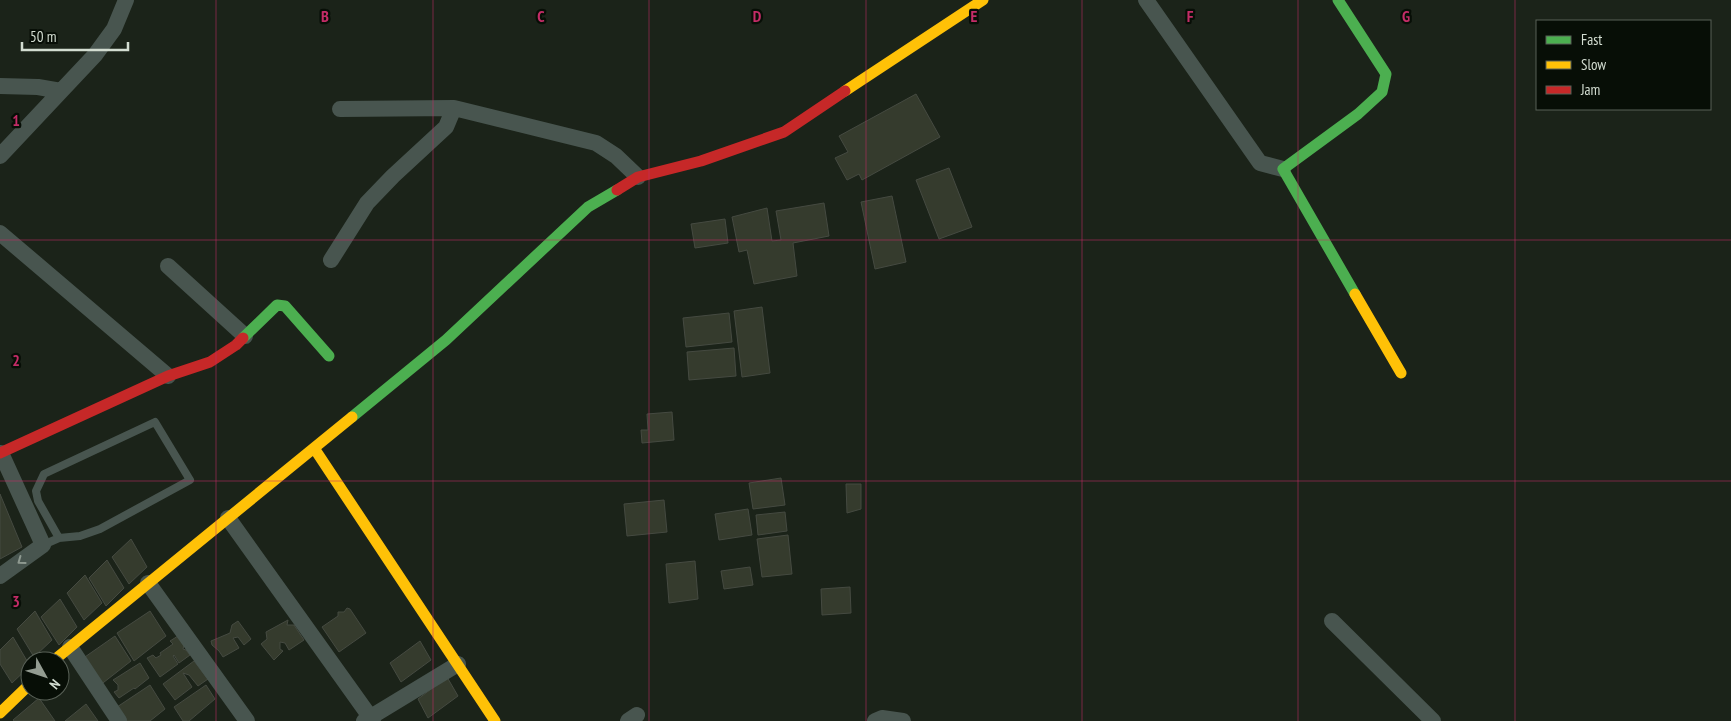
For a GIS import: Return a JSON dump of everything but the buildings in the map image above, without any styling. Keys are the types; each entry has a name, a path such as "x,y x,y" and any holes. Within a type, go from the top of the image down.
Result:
{"street":[{"path":"0,156 95,55 114,30 126,0"},
{"path":"65,651 446,340 588,207 638,177 701,161 784,132 983,0"},
{"path":"1146,0 1260,163 1283,169 1401,373"},
{"path":"1283,169 1358,114 1382,92 1386,74 1338,0"},
{"path":"0,86 38,87 61,91"},
{"path":"340,110 454,108 596,143 616,156 638,177"},
{"path":"331,260 368,204 393,176 446,127 454,108"},
{"path":"0,233 168,376"},
{"path":"168,266 245,336"},
{"path":"0,576 43,545 0,452 168,376 210,362 236,346 277,306 285,306 329,356"},
{"path":"314,448 495,721"},
{"path":"228,518 369,720 458,664"},
{"path":"148,583 247,721"},
{"path":"1332,621 1433,721"},
{"path":"70,647 119,721"},
{"path":"0,713 20,694"},
{"path":"875,721 882,718 903,721"}],"lane":[{"path":"43,545 59,538 80,536 100,529 190,480 155,422 44,474 36,491 38,501 59,538"}],"traffic: fast":[{"path":"1338,0 1386,74 1382,92 1358,114 1283,169 1355,294"},
{"path":"352,417 446,340 588,207 617,190"},
{"path":"243,338 277,305 285,306 329,356"}],"traffic: slow":[{"path":"845,91 983,0"},
{"path":"1355,294 1401,373"},
{"path":"65,651 352,417"},
{"path":"314,448 495,721"},
{"path":"0,713 20,694"}],"traffic: jam":[{"path":"617,190 638,177 701,161 784,132 845,91"},
{"path":"0,453 168,376 210,362 236,345 243,338"}]}
